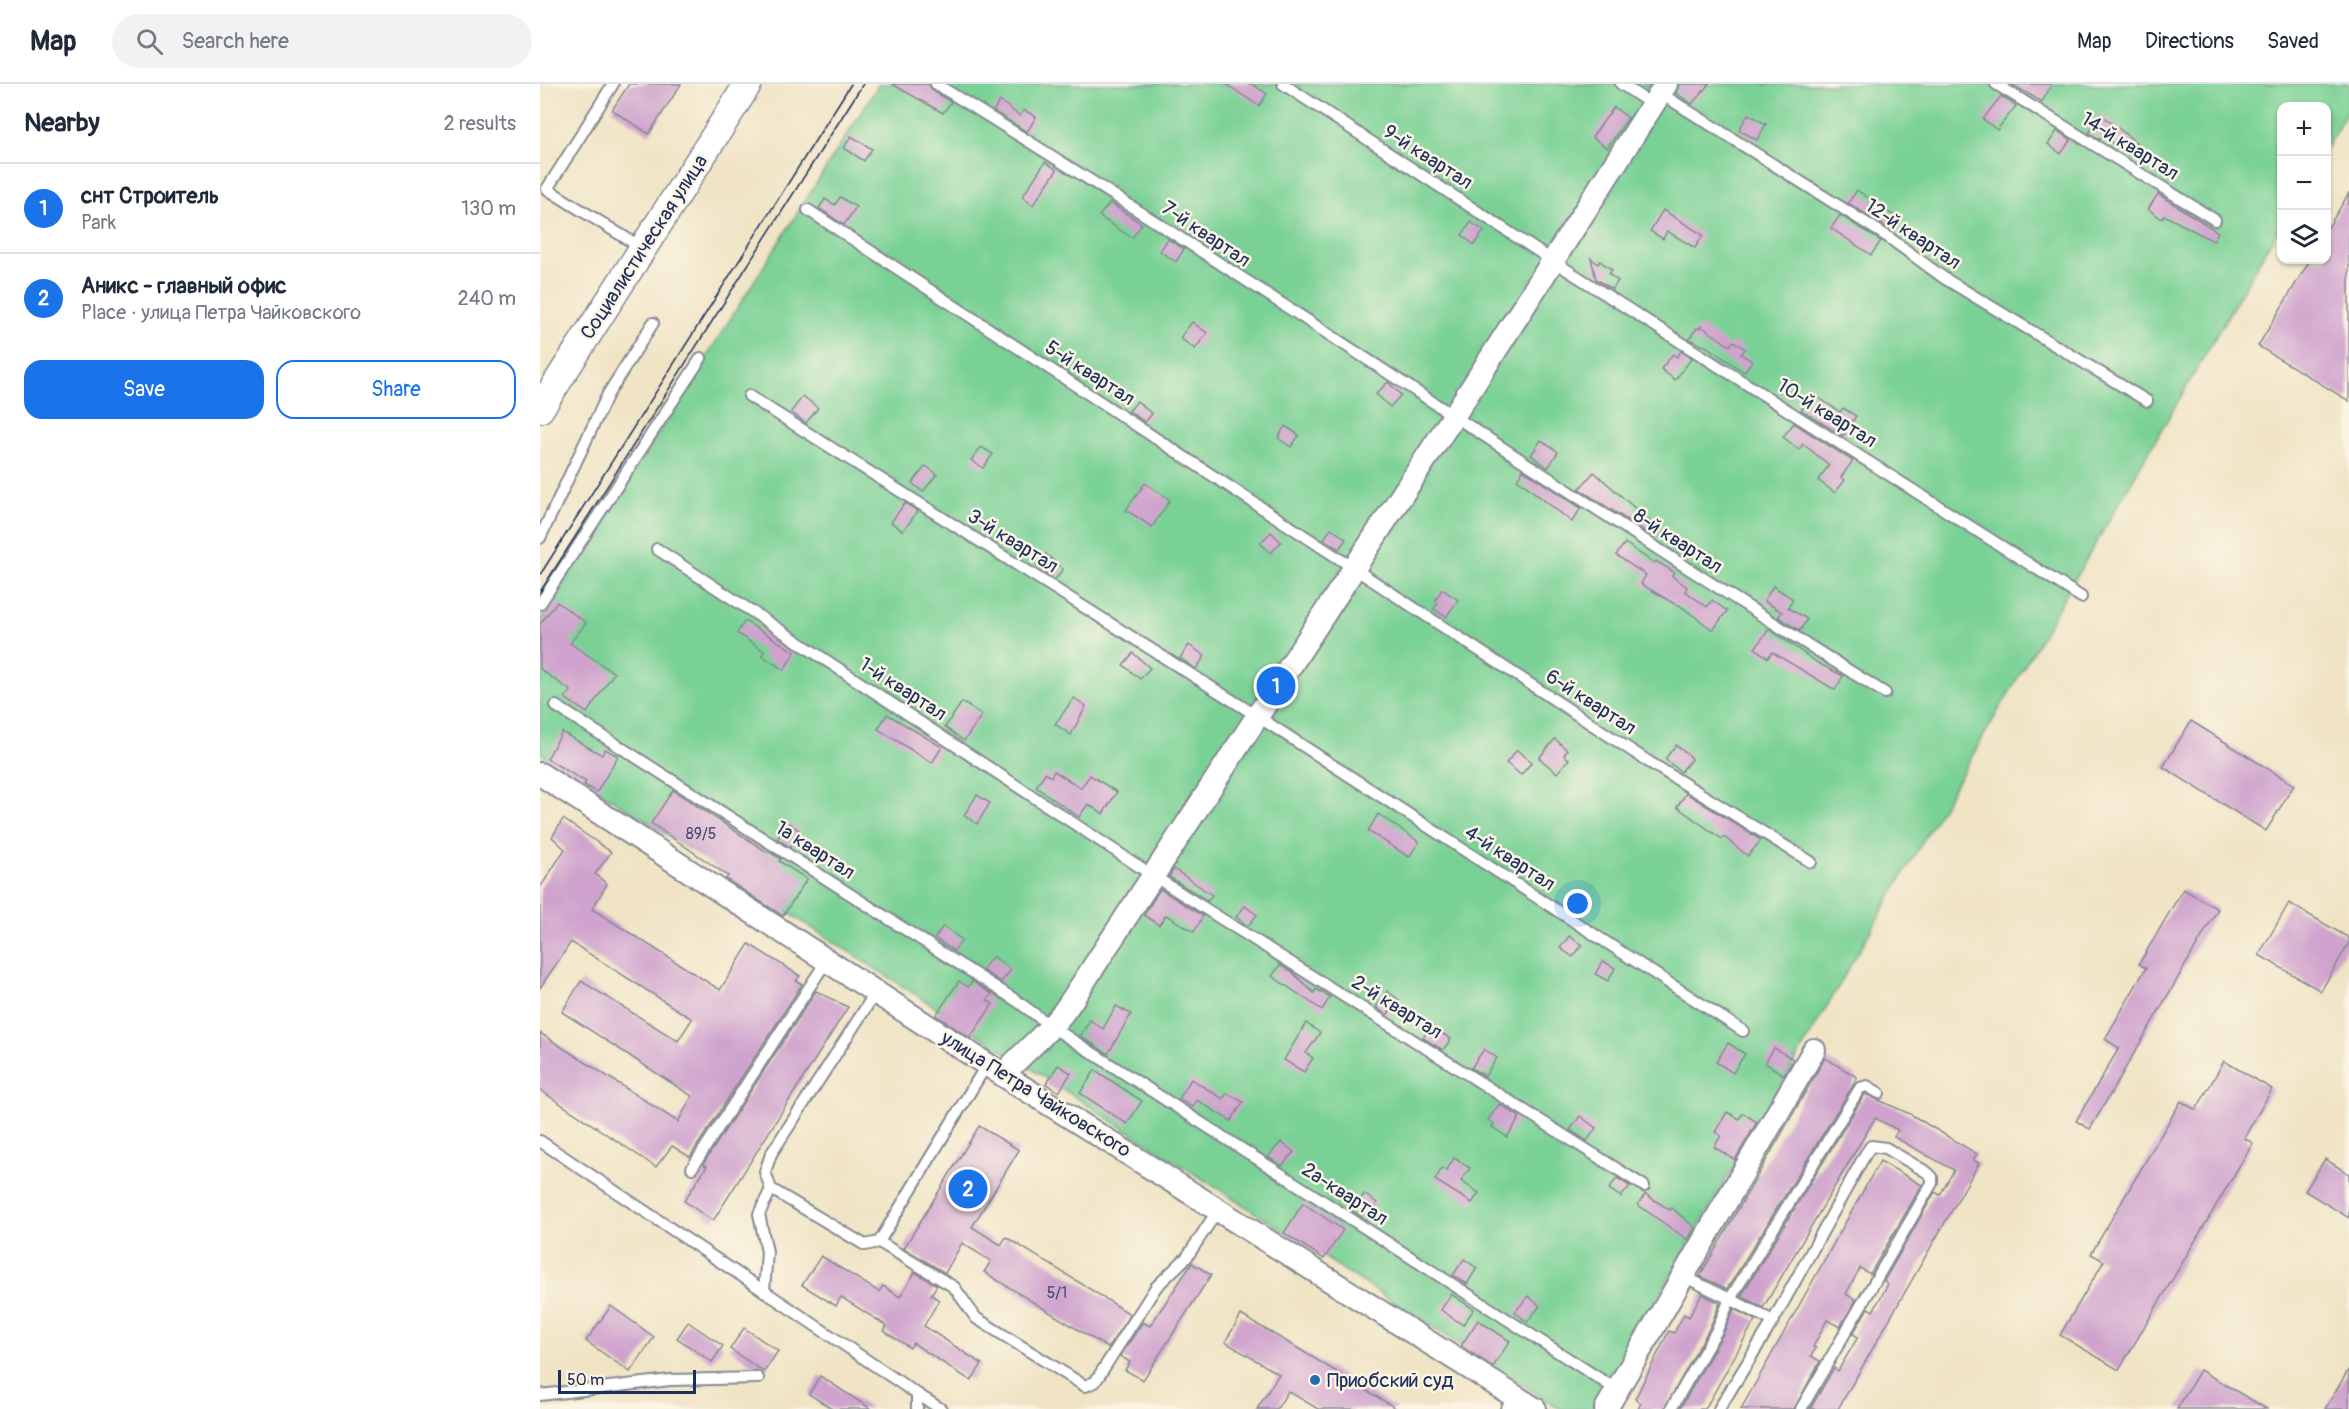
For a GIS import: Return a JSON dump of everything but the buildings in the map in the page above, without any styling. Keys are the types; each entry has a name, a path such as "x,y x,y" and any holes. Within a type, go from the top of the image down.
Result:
{"street":[{"name":"Социалистическая улица","path":"540,409 748,84"},
{"path":"995,1070 1023,1052 1052,1027 1453,417 1660,94"},
{"name":"улица Петра Чайковского","path":"540,774 995,1070 1218,1210 1510,1402 1535,1409"},
{"path":"1612,1400 1814,1050"}],"lane":[{"path":"613,84 542,188 643,249"},
{"name":"7-й квартал","path":"936,84 1072,168 1453,417"},
{"name":"9-й квартал","path":"1283,84 1553,261"},
{"name":"12-й квартал","path":"1621,84 1660,94 1888,237 1944,278 2147,401"},
{"name":"14-й квартал","path":"1996,84 2215,220"},
{"name":"5-й квартал","path":"808,210 1353,567"},
{"name":"10-й квартал","path":"1553,261 2081,597"},
{"path":"540,538 608,394 653,323"},
{"path":"540,604 701,358"},
{"name":"3-й квартал","path":"749,396 1257,716"},
{"name":"8-й квартал","path":"1453,417 1885,693"},
{"name":"1-й квартал","path":"657,549 1130,860"},
{"name":"6-й квартал","path":"1353,567 1649,762 1811,862"},
{"name":"1а квартал","path":"556,706 1017,1001 1052,1027"},
{"name":"4-й квартал","path":"1257,716 1743,1031"},
{"name":"2-й квартал","path":"1130,860 1644,1186"},
{"path":"692,1168 827,960"},
{"path":"876,992 771,1154 765,1172 771,1189 865,1245 879,1242 954,1287 976,1318 1085,1386 1095,1382 1156,1287 1187,1257 1218,1210"},
{"name":"2а-квартал","path":"1052,1027 1612,1400"},
{"path":"879,1242 995,1070"},
{"path":"1671,1409 1717,1330 1730,1299 1860,1088 1867,1086 1879,1093"},
{"path":"540,1141 941,1409"},
{"path":"1719,1409 1773,1322 1868,1149 1875,1145 1882,1146 1932,1177 1929,1190 1801,1409"},
{"path":"764,1291 767,1252 759,1214 771,1189"},
{"path":"1683,1276 1773,1322"},
{"path":"540,1395 670,1380 758,1378"},
{"path":"917,1394 917,1409"}],"green space":[{"path":"879,84 2349,84 2349,108 2331,140 2331,102 2277,102 2277,231 1593,1409 1560,1409 540,753 540,620"}],"tram line":[{"path":"540,575 851,84"},
{"path":"540,592 863,84"}],"place":[{"name":"снт Строитель","path":"1276,686"},
{"name":"Аникс - главный офис","path":"968,1189"},
{"name":"Приобский суд","path":"1315,1380"}]}
